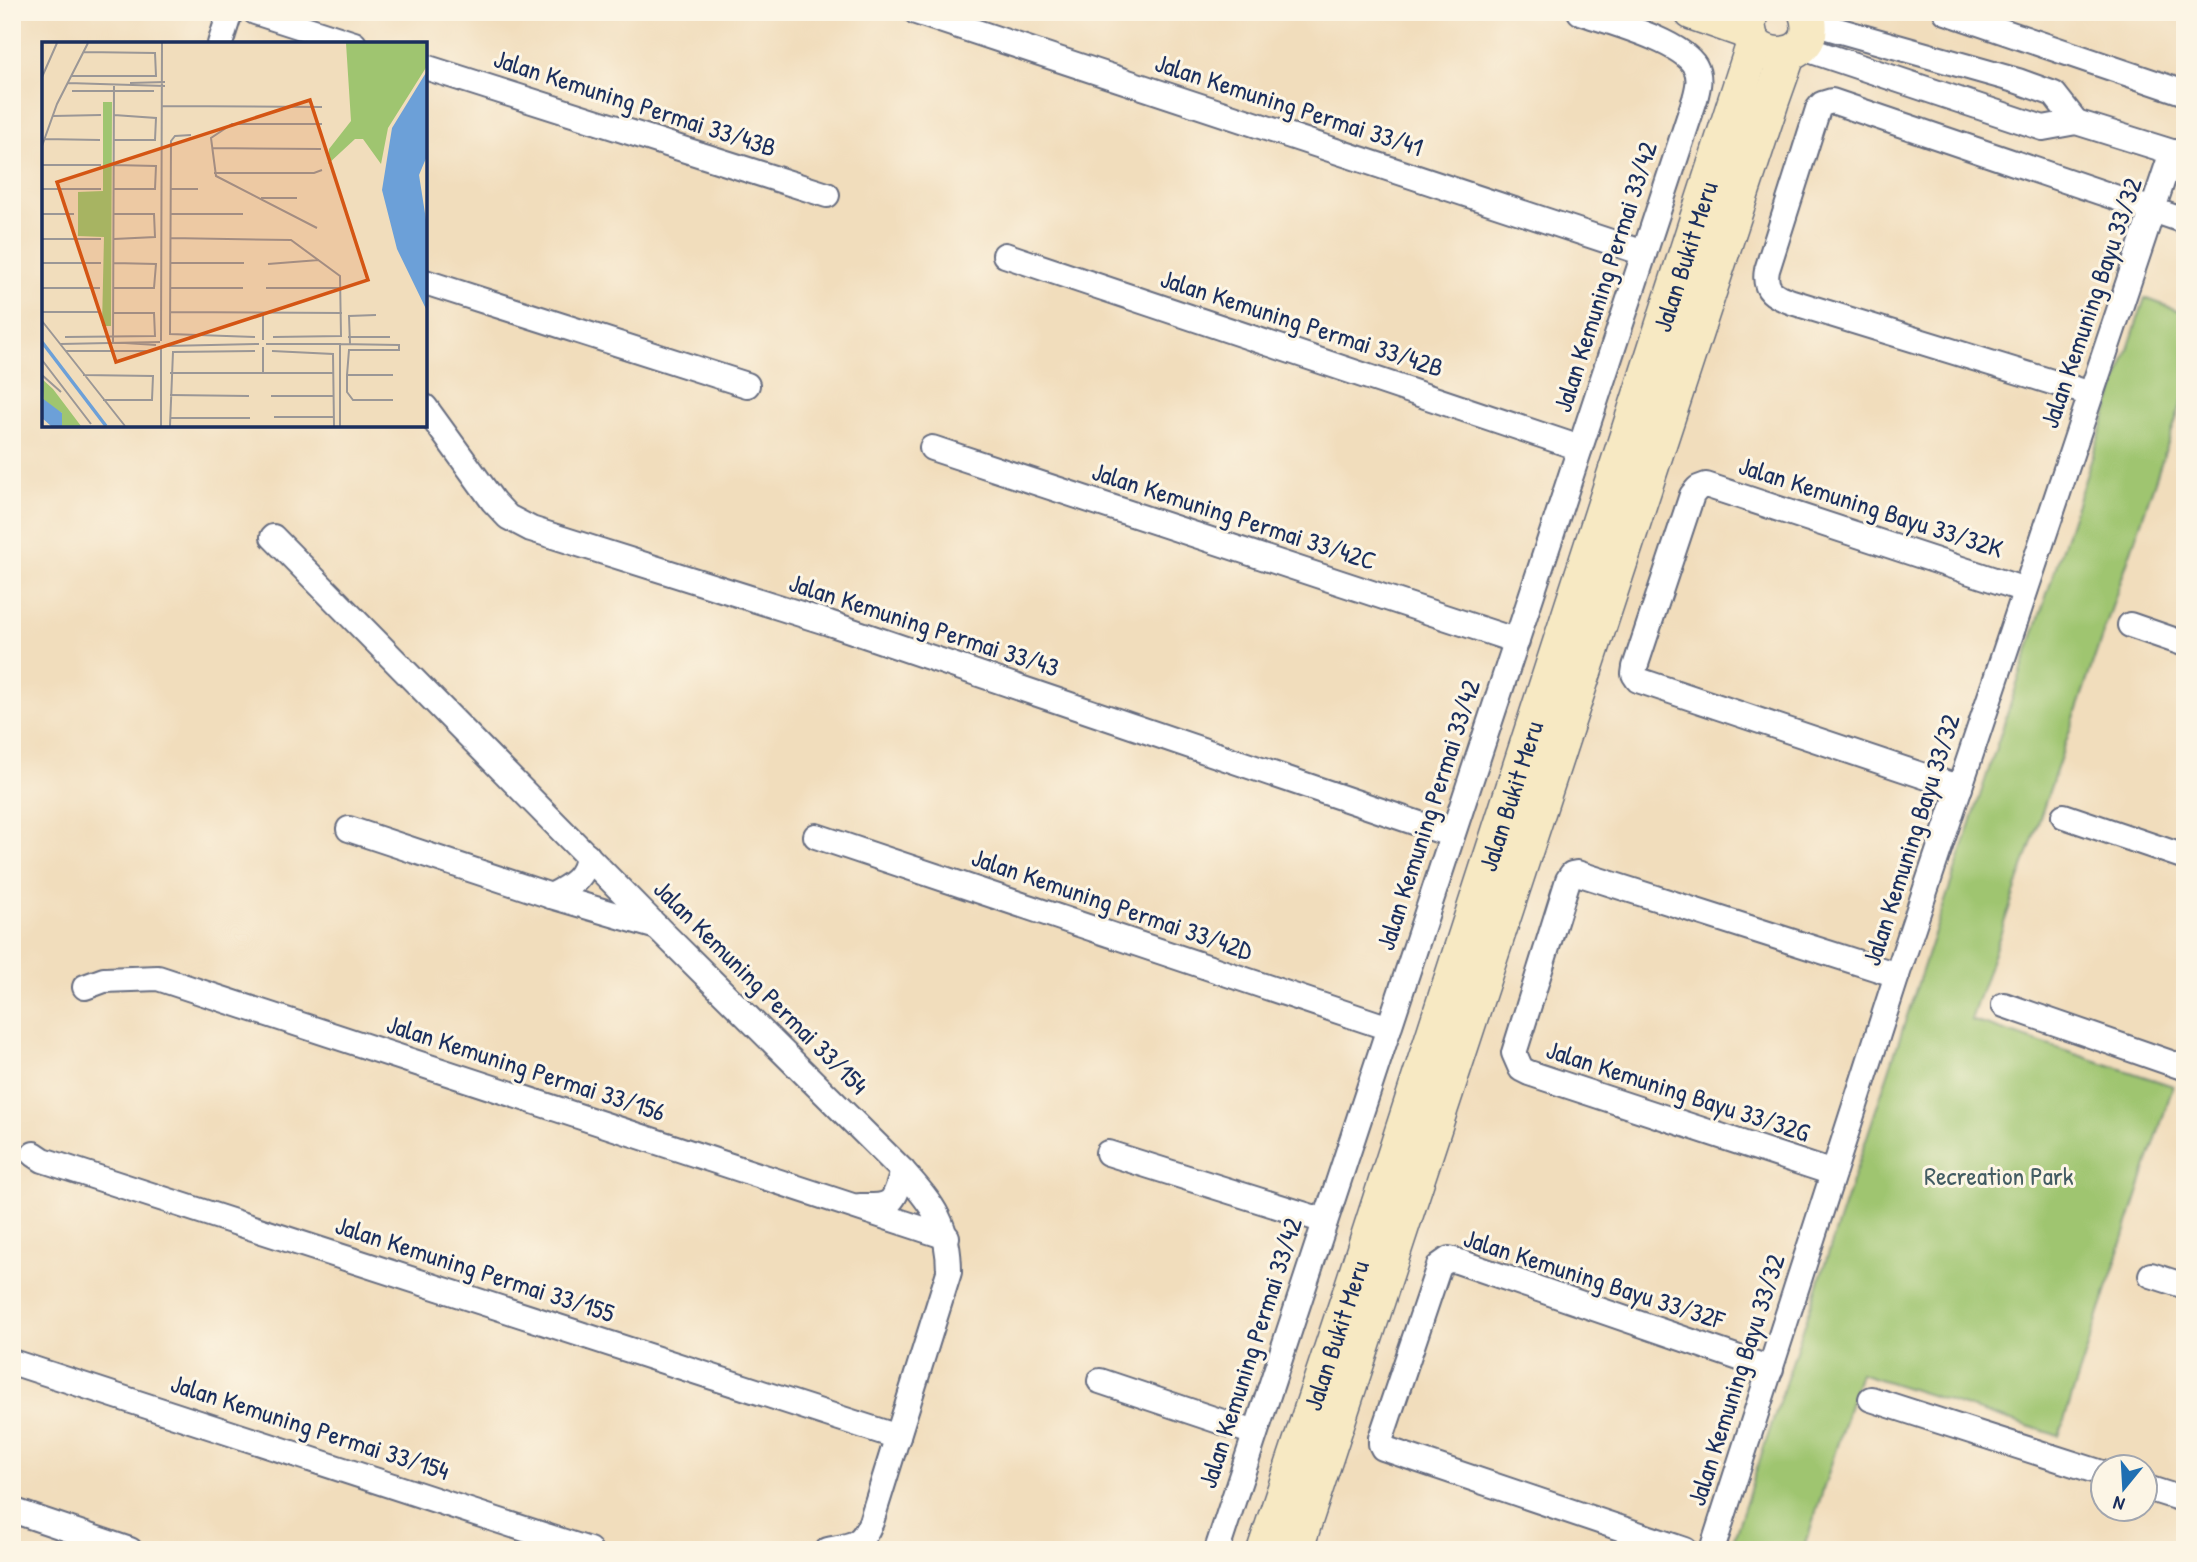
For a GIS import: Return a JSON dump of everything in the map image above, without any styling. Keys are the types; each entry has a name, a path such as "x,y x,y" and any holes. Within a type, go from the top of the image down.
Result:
{"main road":[{"path":"1692,12 1751,30 1760,50 1774,55 1801,34"},
{"name":"Jalan Bukit Meru","path":"1265,1550 1352,1288 1751,30"},
{"name":"Jalan Bukit Meru","path":"1295,1550 1771,102 1801,34"}],"street":[{"path":"221,42 230,12"},
{"path":"255,12 348,42"},
{"name":"Jalan Kemuning Permai 33/41","path":"916,12 1644,253"},
{"name":"Jalan Kemuning Permai 33/42","path":"1217,1550 1695,99 1699,81 1695,66 1687,57 1656,38 1580,12"},
{"path":"1946,12 2185,93"},
{"path":"1801,34 2018,81 2054,94 2076,122"},
{"path":"1801,34 2043,128 2076,122 2179,154"},
{"name":"Jalan Kemuning Permai 33/43B","path":"427,68 827,195"},
{"path":"2091,394 1776,297 1768,290 1766,271 1818,109 1822,104 1832,101 2185,221"},
{"name":"Jalan Kemuning Bayu 33/32","path":"1712,1550 1897,975 2025,590 2154,212 2179,154"},
{"name":"Jalan Kemuning Permai 33/42B","path":"1005,255 1580,448"},
{"path":"427,283 747,386"},
{"name":"Jalan Kemuning Permai 33/43","path":"427,410 493,501 508,517 531,529 842,628 1452,835"},
{"name":"Jalan Kemuning Permai 33/42C","path":"932,448 1517,641"},
{"name":"Jalan Kemuning Bayu 33/32K","path":"1960,788 1648,684 1638,680 1634,674 1635,667 1692,495 1698,488 1706,485 2025,590"},
{"name":"Jalan Kemuning Permai 33/154","path":"273,537 657,927 903,1171 935,1210 947,1237 949,1272 898,1437 865,1536 854,1545 828,1550"},
{"path":"2130,625 2185,644"},
{"path":"2064,816 2185,857"},
{"path":"349,830 551,896 657,927"},
{"name":"Jalan Kemuning Permai 33/42D","path":"817,836 1388,1028"},
{"path":"551,896 575,883 587,865 587,855"},
{"name":"Jalan Kemuning Bayu 33/32G","path":"1833,1173 1521,1069 1514,1053 1568,880 1572,874 1583,875 1897,975"},
{"name":"Jalan Kemuning Permai 33/156","path":"85,987 104,980 158,978 947,1237"},
{"path":"2004,1005 2185,1069"},
{"path":"1108,1153 1325,1221"},
{"name":"Jalan Kemuning Permai 33/155","path":"34,1154 44,1160 898,1437"},
{"path":"848,1206 882,1207 890,1203 896,1194 903,1171"},
{"name":"Jalan Kemuning Bayu 33/32F","path":"1685,1550 1388,1451 1381,1444 1439,1266 1449,1259 1457,1261 1771,1369"},
{"path":"2151,1275 2185,1286"},
{"name":"Jalan Kemuning Permai 33/154","path":"12,1362 578,1548"},
{"path":"1100,1381 1255,1433"},
{"path":"1871,1399 2088,1469"},
{"path":"2158,1491 2185,1500"},
{"path":"12,1510 130,1550"}],"green space":[{"name":"Recreation Park","path":"2145,298 2185,313 2185,393 1971,1020 2173,1086 2059,1436 1860,1373 1804,1550 1730,1550"}]}
